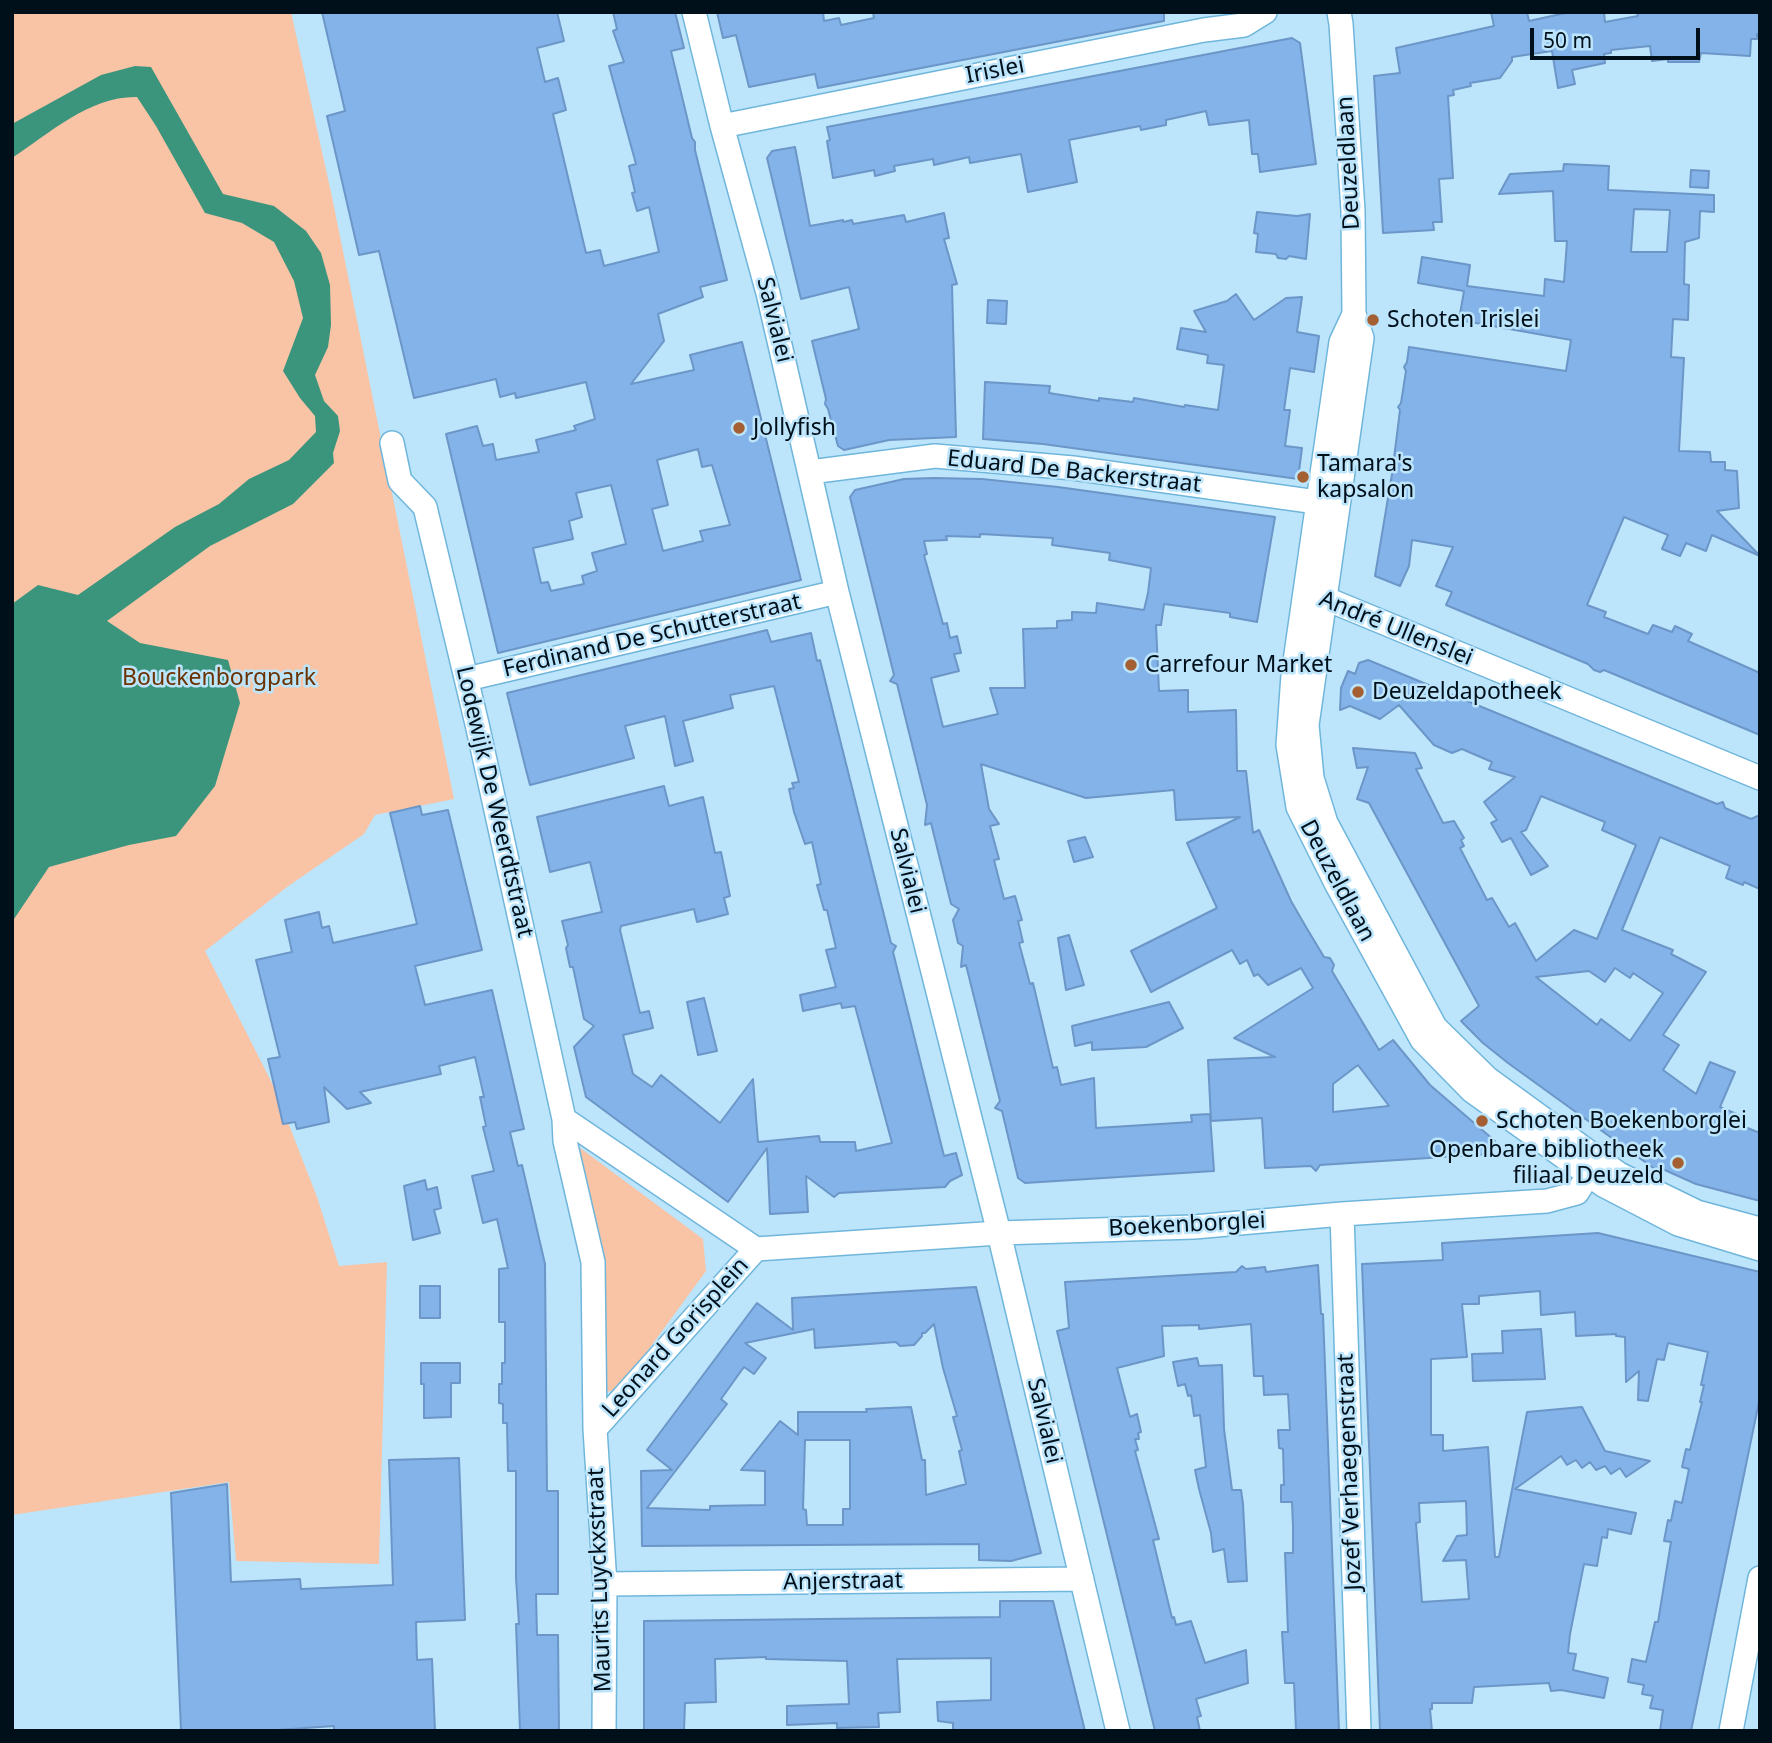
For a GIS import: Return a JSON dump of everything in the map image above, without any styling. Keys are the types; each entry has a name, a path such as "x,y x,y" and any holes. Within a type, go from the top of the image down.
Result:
{"street":[{"name":"Salvialei","path":"694,12 768,293 837,592 999,1233 1118,1731"},
{"name":"Irislei","path":"722,126 1204,30 1244,25 1265,12"},
{"name":"Deuzeldlaan","path":"1339,12 1353,211 1354,314 1362,338 1327,504 1314,596 1293,675 1288,745 1298,807 1422,1040 1472,1091 1593,1167 1619,1174 1697,1212 1760,1230"},
{"name":"Lodewijk De Weerdtstraat","path":"392,443 400,481 425,507 467,679 564,1119"},
{"name":"Eduard De Backerstraat","path":"810,472 935,456 1073,468 1327,504"},
{"name":"Ferdinand De Schutterstraat","path":"467,679 837,592"},
{"name":"André Ullenslei","path":"1314,596 1760,778"},
{"name":"Leonard Gorisplein","path":"564,1119 756,1249 595,1429"},
{"name":"Leonard Gorisplein","path":"564,1119 565,1141 593,1262 595,1429"},
{"name":"Deuzeldlaan","path":"1593,1167 1603,1185 1678,1224 1760,1249"},
{"name":"Boekenborglei","path":"756,1249 999,1233 1194,1227 1342,1214 1547,1202 1577,1193 1593,1167"},
{"name":"Jozef Verhaegenstraat","path":"1342,1214 1359,1731"},
{"name":"Maurits Luyckxstraat","path":"595,1429 605,1584 604,1731"},
{"path":"1731,1731 1760,1578"},
{"name":"Anjerstraat","path":"605,1584 1082,1579"}],"green space":[{"name":"Bouckenborgpark","path":"12,12 291,12 332,197 454,799 375,815 364,834 287,887 205,951 275,1089 317,1197 339,1266 387,1262 379,1564 236,1561 229,1482 12,1515"},
{"path":"572,1142 703,1239 706,1271 619,1390 598,1393"}],"shaded area":[{"path":"135,66 151,67 223,194 274,206 306,231 321,253 330,285 331,325 328,347 315,375 324,401 338,416 340,431 333,453 334,463 293,504 210,546 107,621 140,643 228,660 240,703 215,786 176,836 129,845 49,867 12,922 12,604 38,585 78,595 175,527 219,504 249,479 289,460 316,432 315,416 283,371 303,318 294,281 274,242 242,223 205,213 137,97 120,98 87,109 12,158 12,124 101,75"}],"building":[{"path":"322,12 557,12 564,41 537,48 545,82 558,78 566,110 553,114 586,253 600,250 604,266 659,252 649,207 637,211 632,193 635,192 629,166 636,164 609,66 624,62 613,31 617,29 613,12 675,12 684,48 671,51 727,280 700,287 703,297 658,314 664,341 631,384 694,370 690,355 742,342 801,580 498,653 446,434 477,426 483,446 493,444 496,460 539,452 536,440 576,430 574,426 595,419 586,382 516,398 515,393 500,397 496,379 414,398 379,251 359,255 327,116 345,111","holes":["698,449 702,467 712,465 730,525 700,531 703,541 663,551 652,509 668,505 657,460","611,485 626,544 592,553 597,571 582,576 584,584 551,591 548,582 541,583 533,548 573,539 569,521 582,517 576,493"]},
{"path":"717,12 823,12 824,21 839,18 841,25 874,18 873,12 1164,12 1164,21 818,88 815,74 749,87 736,35 723,38"},
{"path":"1491,12 1527,12 1529,21 1570,12 1604,12 1605,22 1638,16 1637,12 1760,12 1760,34 1757,34 1757,39 1751,39 1750,56 1701,53 1699,62 1668,62 1668,59 1652,61 1650,46 1611,50 1611,53 1604,54 1605,63 1572,70 1575,84 1558,88 1552,51 1512,57 1500,78 1470,83 1471,86 1453,90 1454,95 1448,96 1453,178 1439,179 1442,222 1433,222 1434,230 1383,233 1374,76 1400,73 1396,48 1494,26"},
{"path":"1292,38 1300,43 1316,164 1260,172 1258,154 1252,154 1249,120 1209,125 1206,111 1166,120 1166,125 1141,130 1140,126 1069,140 1077,182 1028,192 1021,154 970,163 969,157 934,165 933,159 894,166 895,171 875,176 874,170 833,178 827,127"},
{"path":"795,147 810,226 843,220 852,220 853,224 904,215 906,222 944,213 949,238 944,239 957,284 952,285 956,437 889,440 844,450 838,446 825,404 812,341 859,329 849,287 801,299 767,158 772,151"},
{"path":"1564,164 1609,166 1608,190 1714,195 1714,212 1700,211 1699,238 1685,242 1684,284 1689,285 1688,320 1673,319 1671,357 1684,358 1679,451 1710,452 1711,462 1725,462 1725,470 1737,471 1739,508 1717,511 1760,556 1712,535 1706,551 1686,543 1680,556 1662,549 1668,535 1624,517 1587,605 1606,612 1604,617 1648,634 1653,625 1672,632 1675,626 1692,634 1688,641 1760,673 1760,735 1604,670 1594,670 1588,664 1446,605 1452,592 1436,586 1453,547 1412,540 1409,566 1400,586 1375,576 1409,347 1566,371 1571,340 1459,320 1464,291 1418,283 1422,257 1470,265 1467,286 1544,296 1545,279 1564,282 1567,241 1555,241 1553,191 1499,194 1510,174 1563,171","holes":["1634,209 1670,210 1667,252 1631,252"]},
{"path":"1691,170 1709,171 1708,188 1690,187"},
{"path":"1257,212 1297,216 1310,214 1306,259 1289,256 1286,259 1278,258 1276,254 1256,252 1258,234 1254,233"},
{"path":"1236,294 1254,320 1286,298 1302,297 1297,332 1319,336 1314,372 1290,368 1284,410 1290,410 1285,446 1302,448 1298,479 1043,444 983,439 985,382 1050,386 1049,393 1099,401 1099,398 1133,402 1134,398 1218,410 1224,365 1207,363 1208,355 1177,349 1181,328 1206,332 1194,311 1227,301"},
{"path":"988,300 1007,301 1006,324 987,323"},
{"path":"904,479 982,479 1275,517 1257,622 1230,617 1230,613 1164,604 1161,625 1156,625 1159,691 1188,690 1188,712 1236,710 1237,771 1246,771 1253,833 1259,830 1291,901 1324,957 1330,958 1334,965 1332,971 1379,1050 1393,1040 1430,1085 1495,1141 1491,1154 1320,1165 1316,1171 1311,1166 1265,1168 1262,1118 1211,1121 1208,1060 1275,1057 1234,1038 1313,988 1301,968 1268,985 1258,974 1254,976 1247,960 1240,964 1232,950 1151,992 1131,951 1217,908 1187,843 1240,817 1176,820 1174,790 1086,798 981,764 989,809 999,824 990,826 999,859 994,860 1004,899 1015,896 1022,920 1018,921 1023,942 1019,943 1030,984 1033,983 1053,1068 1057,1067 1061,1085 1094,1078 1096,1128 1192,1122 1191,1115 1210,1114 1214,1171 1025,1183 1018,1178 1002,1111 995,1108 1000,1101 966,965 961,967 963,946 958,943 953,920 959,909 951,904 931,823 925,825 927,805 897,684 890,681 894,675 850,497 855,490","holes":["980,534 1053,538 1052,545 1110,553 1109,560 1151,568 1148,593 1144,610 1097,603 1096,613 1072,612 1072,620 1057,621 1057,628 1023,629 1025,688 990,688 998,714 943,727 931,678 959,671 954,654 961,653 957,636 950,638 947,623 943,624 924,555 927,554 924,541 947,540 946,536 980,537","1358,1065 1389,1106 1333,1112 1333,1084"]},
{"path":"767,630 771,642 811,633 817,661 820,660 891,943 896,946 893,952 944,1156 956,1153 962,1175 945,1187 839,1193 834,1197 806,1176 808,1212 770,1214 767,1148 728,1202 586,1097 574,1047 594,1026 584,1019 573,967 570,967 562,921 602,912 590,862 550,872 537,817 664,786 669,806 703,797 715,853 721,852 730,896 724,898 728,914 697,922 694,909 621,926 640,1013 649,1011 653,1028 623,1035 633,1074 652,1087 661,1075 720,1123 753,1079 758,1142 819,1136 820,1142 855,1142 856,1151 892,1143 855,1006 842,1008 841,1003 803,1011 800,995 836,987 826,950 836,948 827,910 824,910 817,885 821,884 812,842 805,844 794,812 789,789 794,788 792,783 799,782 774,686 730,695 733,708 683,721 693,761 675,766 665,716 625,726 634,758 530,785 507,693"},
{"path":"1368,660 1717,804 1723,802 1725,808 1751,819 1760,815 1760,889 1726,878 1730,866 1660,837 1622,930 1673,950 1671,954 1706,972 1663,1035 1679,1045 1663,1070 1696,1094 1710,1062 1735,1072 1720,1107 1739,1115 1735,1123 1760,1133 1760,1201 1696,1184 1658,1167 1656,1170 1508,1063 1461,1021 1479,1006 1369,803 1357,799 1368,767 1357,768 1353,748 1415,753 1422,768 1416,769 1443,823 1454,821 1464,838 1461,840 1464,846 1460,848 1487,900 1492,898 1509,927 1515,923 1536,961 1574,930 1597,939 1636,845 1602,830 1605,822 1541,796 1526,830 1521,832 1548,866 1531,875 1511,838 1502,842 1491,823 1497,820 1484,802 1515,777 1489,769 1492,762 1462,749 1452,753 1434,745 1399,705 1380,719 1350,706 1340,710 1341,688 1348,671 1355,674 1359,663","holes":["1615,968 1630,978 1633,973 1663,993 1630,1041 1601,1019 1597,1025 1536,977 1589,971 1605,982"]},
{"path":"420,806 422,815 448,810 482,950 415,966 425,1005 492,990 524,1129 510,1132 518,1166 522,1165 545,1264 547,1491 558,1491 558,1594 536,1594 537,1635 558,1635 559,1731 520,1731 516,1624 519,1624 516,1471 508,1471 507,1423 503,1423 503,1404 499,1403 502,1363 505,1363 505,1322 499,1322 499,1269 508,1268 497,1219 483,1223 472,1176 494,1171 483,1127 486,1126 480,1097 484,1097 475,1057 439,1066 441,1074 360,1092 371,1103 347,1109 324,1087 329,1122 297,1129 295,1122 283,1124 268,1059 280,1057 256,960 292,952 285,920 319,912 322,928 329,926 333,943 417,924 390,813"},
{"path":"1085,837 1093,857 1074,862 1068,841"},
{"path":"1069,935 1084,985 1066,990 1058,938"},
{"path":"704,998 717,1051 698,1055 687,1002"},
{"path":"1169,1002 1183,1028 1146,1047 1092,1050 1092,1042 1075,1046 1072,1026"},
{"path":"425,1180 427,1190 437,1187 441,1208 434,1210 440,1233 413,1240 404,1186"},
{"path":"1598,1233 1760,1272 1760,1397 1691,1731 1660,1731 1663,1710 1650,1708 1653,1696 1642,1694 1644,1685 1628,1682 1632,1659 1646,1662 1655,1622 1658,1622 1671,1542 1664,1541 1675,1501 1682,1503 1689,1469 1682,1467 1686,1449 1690,1450 1702,1402 1704,1385 1701,1385 1708,1352 1668,1343 1664,1360 1657,1359 1648,1401 1638,1400 1639,1371 1626,1382 1625,1337 1616,1334 1576,1336 1575,1312 1541,1315 1540,1291 1479,1296 1479,1304 1462,1304 1467,1357 1431,1359 1431,1435 1443,1435 1443,1451 1488,1447 1495,1557 1499,1557 1527,1412 1582,1407 1605,1451 1650,1461 1626,1477 1620,1468 1611,1474 1605,1466 1596,1470 1590,1462 1582,1468 1576,1460 1567,1465 1561,1456 1515,1489 1636,1513 1631,1534 1608,1529 1607,1538 1602,1537 1597,1566 1584,1564 1570,1634 1568,1653 1576,1654 1573,1670 1608,1678 1604,1698 1561,1690 1551,1691 1549,1683 1474,1687 1472,1703 1432,1703 1432,1731 1380,1731 1362,1264 1443,1260 1442,1243","holes":["1466,1501 1467,1535 1457,1536 1443,1561 1466,1560 1469,1599 1422,1602 1416,1523 1420,1522 1419,1503"]},
{"path":"1318,1265 1323,1314 1339,1731 1296,1731 1294,1683 1285,1683 1282,1632 1288,1632 1285,1553 1293,1553 1293,1526 1292,1502 1281,1502 1281,1485 1284,1485 1283,1449 1279,1448 1278,1430 1290,1430 1288,1394 1264,1395 1263,1376 1254,1376 1251,1324 1199,1329 1199,1325 1162,1326 1164,1356 1117,1368 1130,1417 1137,1414 1141,1432 1138,1433 1139,1439 1135,1439 1138,1450 1135,1451 1159,1539 1153,1540 1172,1618 1174,1617 1176,1625 1191,1621 1205,1663 1246,1650 1248,1683 1196,1699 1201,1716 1197,1717 1200,1731 1155,1731 1057,1331 1069,1328 1065,1282 1236,1272 1242,1266 1246,1269 1265,1267 1266,1272"},
{"path":"420,1286 440,1286 440,1318 420,1318"},
{"path":"976,1287 1041,1553 1011,1561 979,1560 979,1544 642,1546 641,1471 672,1470 647,1450 757,1303 793,1330 792,1298","holes":["934,1324 957,1416 953,1417 962,1450 959,1451 966,1484 926,1495 925,1460 922,1460 911,1407 866,1409 867,1412 798,1412 798,1435 780,1421 741,1470 765,1471 765,1505 710,1506 710,1510 647,1508 727,1404 721,1399 744,1367 754,1374 766,1358 745,1343 814,1329 815,1348 896,1342 900,1346 914,1345 922,1333","805,1440 850,1440 850,1509 843,1509 843,1525 807,1525 806,1510 803,1509"]},
{"path":"1541,1329 1545,1379 1473,1381 1472,1354 1503,1353 1502,1331"},
{"path":"1197,1358 1199,1366 1222,1365 1224,1429 1232,1490 1241,1490 1247,1581 1228,1582 1224,1549 1213,1552 1211,1533 1195,1470 1206,1467 1200,1415 1194,1416 1191,1395 1188,1396 1185,1384 1178,1386 1173,1362"},
{"path":"421,1363 460,1363 460,1383 451,1383 451,1417 424,1418"},
{"path":"459,1458 465,1620 416,1622 417,1660 432,1659 435,1731 334,1731 334,1726 263,1731 181,1731 171,1493 227,1484 231,1582 300,1579 301,1589 393,1585 389,1460"},
{"path":"1000,1601 1053,1601 1085,1731 953,1731 953,1723 938,1721 937,1702 991,1700 991,1658 897,1659 900,1712 878,1713 879,1727 837,1728 837,1723 787,1725 787,1706 849,1704 847,1661 766,1657 715,1659 716,1702 685,1703 684,1731 644,1731 644,1621 1000,1617"}],"place":[{"name":"Schoten Irislei","path":"1373,320"},
{"name":"Jollyfish","path":"739,428"},
{"name":"Tamara's kapsalon","path":"1303,477"},
{"name":"Carrefour Market","path":"1131,665"},
{"name":"Deuzeldapotheek","path":"1358,692"},
{"name":"Schoten Boekenborglei","path":"1482,1121"},
{"name":"Openbare bibliotheek filiaal Deuzeld","path":"1678,1163"}]}
